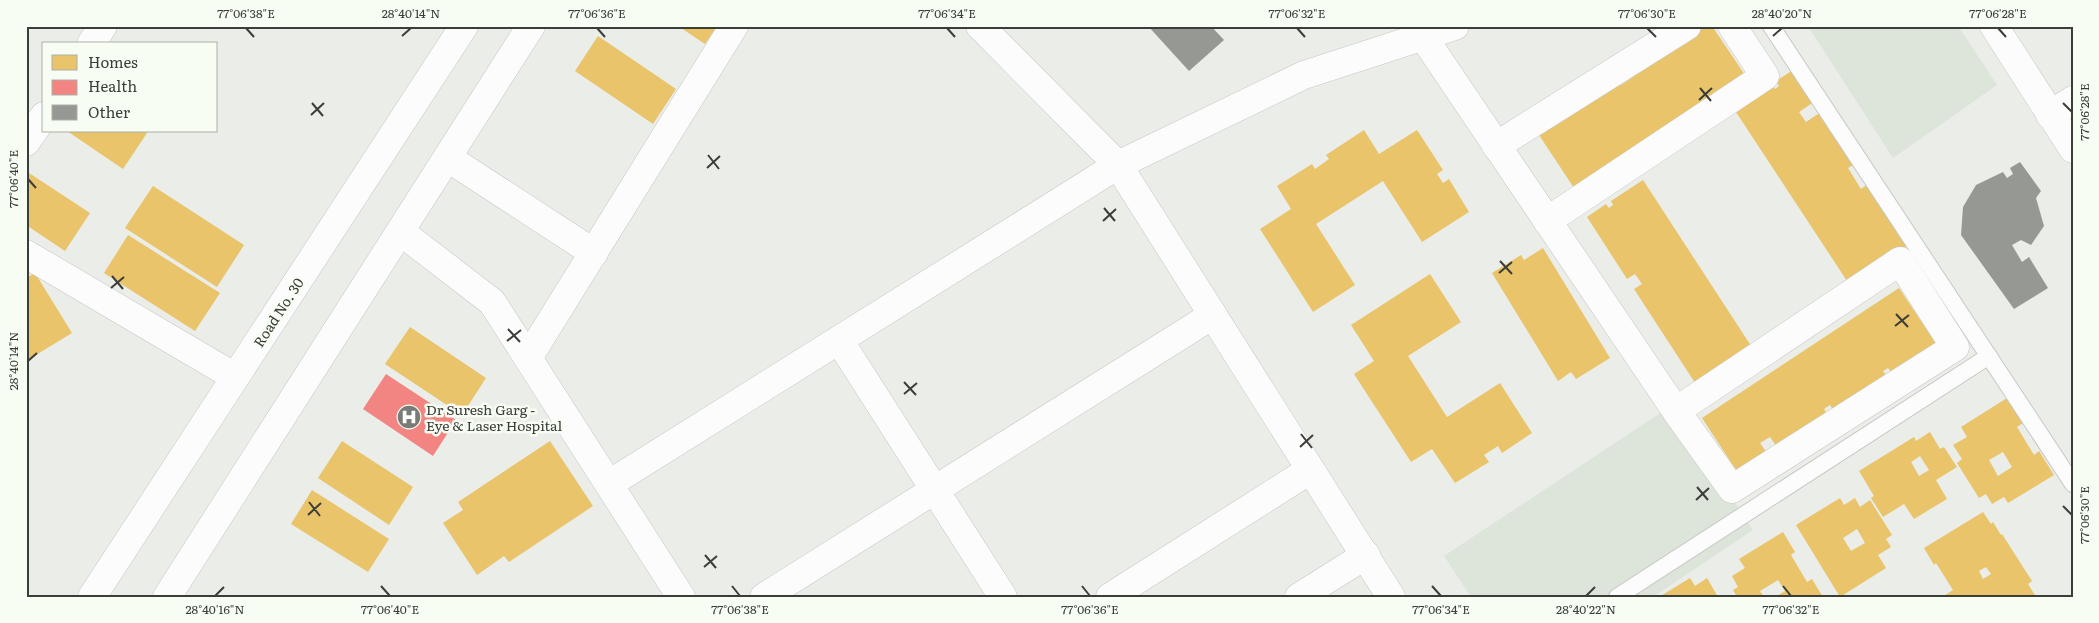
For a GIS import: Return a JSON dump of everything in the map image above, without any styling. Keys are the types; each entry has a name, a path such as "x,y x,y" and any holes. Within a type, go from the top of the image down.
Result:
{"street":[{"path":"92,42 102,26"},
{"name":"Road No. 30","path":"92,597 464,26"},
{"path":"167,597 531,26"},
{"path":"528,358 734,26"},
{"path":"980,26 1118,165 1392,597"},
{"path":"609,484 1118,165 1304,75 1424,38 1455,26"},
{"path":"1496,146 1686,26"},
{"path":"1548,221 1765,76 1732,26"},
{"path":"1994,26 2073,149"},
{"path":"1424,38 1676,410 1732,489 1955,346 1900,261 1676,410"},
{"path":"2050,115 2073,100"},
{"path":"26,142 42,119"},
{"path":"448,158 594,253"},
{"path":"401,232 492,302 681,597"},
{"path":"26,254 235,377"},
{"path":"764,597 1213,315"},
{"path":"838,340 1003,597"},
{"path":"1110,597 1310,470"},
{"path":"1300,597 1366,555"}],"lane":[{"path":"1771,26 2073,484"},
{"path":"1617,597 1989,356"}],"shaded area":[{"path":"1808,26 1958,26 1997,85 1893,158"},
{"path":"1671,406 1753,530 1653,597 1471,597 1444,556"}],"building: Homes":[{"path":"678,26 717,26 705,44"},
{"path":"1691,26 1712,26 1749,81 1578,194 1535,129 1615,76 1621,85 1630,79 1625,70"},
{"path":"598,36 676,89 653,124 575,71"},
{"path":"1793,70 1814,102 1799,112 1806,122 1821,112 1855,164 1848,168 1861,189 1868,184 1908,245 1849,284 1734,109 1772,84 1775,89 1779,86 1776,81"},
{"path":"1364,130 1379,154 1417,130 1443,170 1437,174 1443,183 1449,179 1469,212 1422,242 1383,181 1316,224 1355,285 1313,312 1260,229 1291,209 1277,186 1312,164 1315,169 1329,159 1326,155"},
{"path":"68,132 146,132 123,169"},
{"path":"29,173 90,213 65,251 26,225 26,177"},
{"path":"1643,180 1757,355 1701,392 1634,289 1642,284 1635,274 1627,279 1587,217 1606,204 1609,208 1613,205 1611,201"},
{"path":"153,186 244,245 217,287 125,228"},
{"path":"128,235 220,293 195,331 104,273"},
{"path":"1543,248 1610,358 1576,379 1571,372 1558,381 1492,273 1521,255 1524,260"},
{"path":"35,273 72,333 26,361 26,278"},
{"path":"1430,274 1461,322 1408,356 1447,417 1500,383 1532,433 1502,453 1498,446 1484,455 1489,462 1455,483 1432,449 1411,462 1354,374 1374,361 1351,325"},
{"path":"1899,288 1937,345 1893,374 1888,368 1883,371 1888,378 1835,413 1830,405 1824,409 1829,417 1779,450 1770,437 1760,443 1769,456 1740,476 1702,418"},
{"path":"410,327 486,378 462,415 385,364"},
{"path":"2007,398 2023,423 2017,427 2034,455 2039,451 2054,475 2008,503 2004,497 1992,504 1986,494 1979,498 1957,463 1962,459 1953,445 1967,437 1961,427","holes":["2003,452 2012,467 1998,476 1989,460"]},
{"path":"1930,432 1940,449 1944,447 1957,467 1936,480 1947,499 1914,519 1904,504 1883,517 1871,498 1874,496 1859,471 1914,437 1916,441","holes":["1920,456 1929,470 1919,476 1911,462"]},
{"path":"342,441 413,487 389,525 318,478"},
{"path":"550,441 593,506 509,562 504,556 477,575 443,523 463,510 458,502"},
{"path":"312,490 389,539 368,572 291,524"},
{"path":"1840,498 1844,505 1855,498 1860,507 1870,500 1892,535 1886,539 1891,547 1878,555 1886,568 1840,597 1796,525","holes":["1857,529 1865,543 1851,551 1843,538"]},
{"path":"1983,512 1991,524 1993,522 2002,534 2032,581 2028,584 2036,597 1942,597 1953,590 1924,548","holes":["1986,567 1991,574 1983,579 1979,571"]},
{"path":"1783,532 1795,552 1791,555 1807,582 1812,579 1823,597 1775,597 1785,591 1778,580 1760,591 1764,597 1737,597 1733,590 1738,587 1732,576 1745,568 1739,559"},
{"path":"1690,578 1695,586 1707,578 1718,597 1659,597"}],"building: Health":[{"path":"386,374 456,420 433,456 363,409"}],"building: Other":[{"path":"1148,26 1211,26 1224,40 1189,71"},
{"path":"2020,162 2041,191 2036,198 2044,226 2031,245 2021,240 2012,245 2022,262 2029,257 2048,288 2014,309 1961,235 1963,207 1976,185 2003,172 2007,178 2013,174 2010,168"}],"place":[{"name":"Dr Suresh Garg - Eye & Laser Hospital","path":"409,417"}]}
